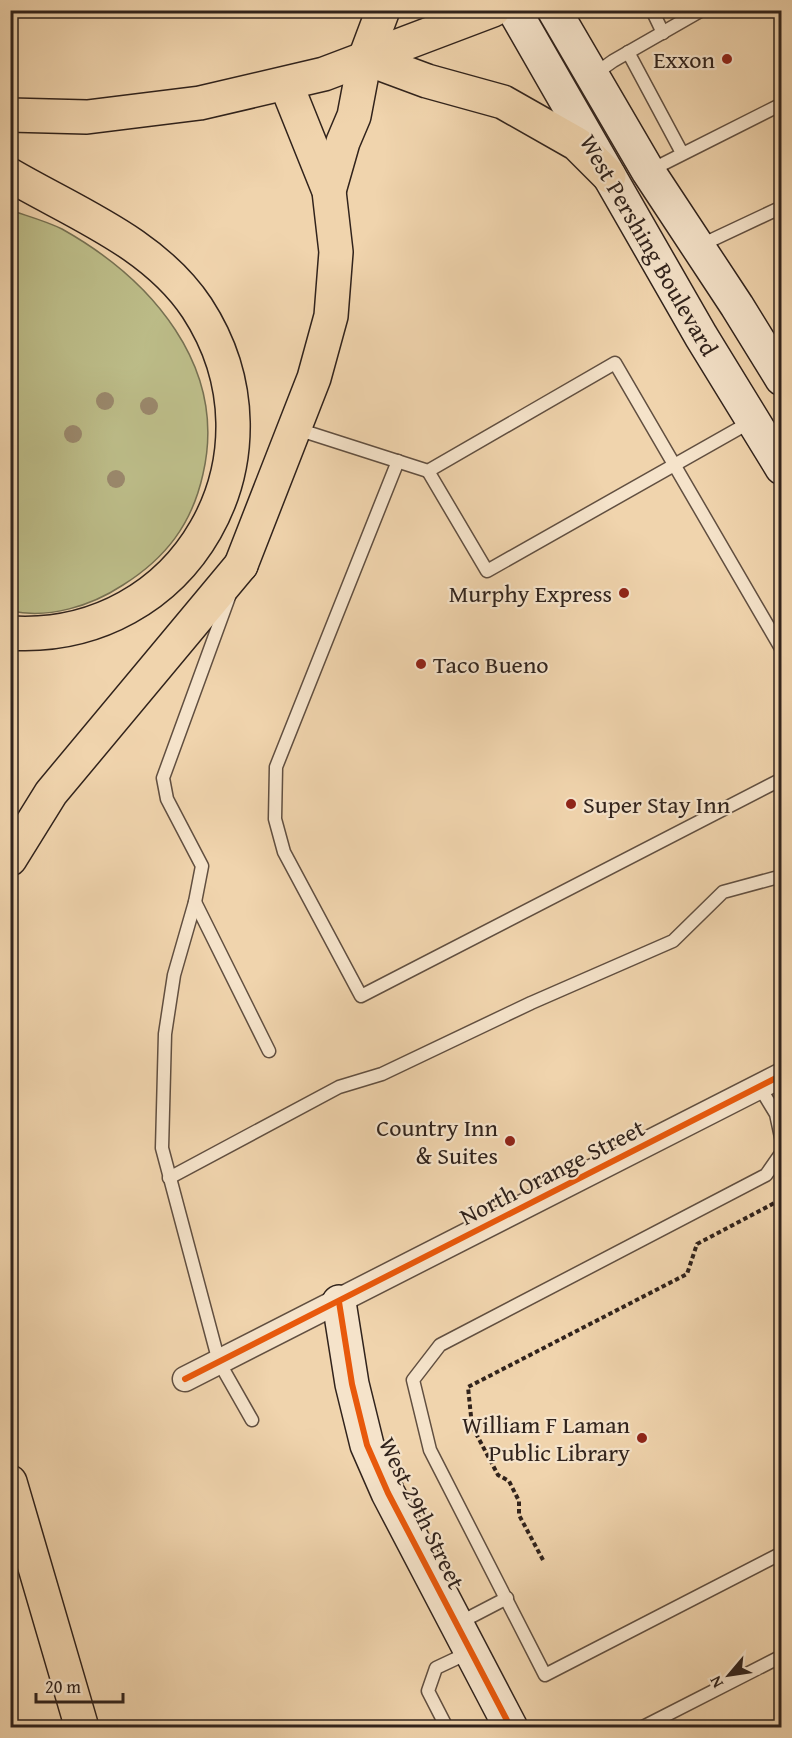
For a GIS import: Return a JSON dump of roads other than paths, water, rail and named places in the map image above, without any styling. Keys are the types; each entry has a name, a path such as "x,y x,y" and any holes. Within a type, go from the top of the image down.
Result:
{"main road":[{"path":"329,191 343,142 354,116 365,58 383,10"},
{"name":"West Pershing Boulevard","path":"554,10 648,171 782,379"},
{"path":"10,115 54,118 129,113 200,103 286,84 508,14"},
{"name":"West Pershing Boulevard","path":"508,14 609,176 782,468"},
{"path":"365,58 427,81 503,102 577,144 609,176"},
{"path":"10,859 51,793 241,565 314,378 331,316 336,252 329,191 286,84"},
{"path":"10,175 102,225 156,263 178,284 215,340 229,381 234,417 233,445 226,483 208,528 183,564 156,590 130,607 98,622 58,632 10,633"},
{"name":"West 29th Street","path":"339,1302 352,1384 367,1445 388,1493 511,1728"},
{"path":"10,1482 82,1728"}],"street":[{"name":"North Orange Street","path":"185,1379 782,1075"}],"lane":[{"path":"652,10 663,33"},
{"path":"592,76 628,52 702,10"},
{"path":"628,52 682,153"},
{"path":"648,171 782,104"},
{"path":"697,247 782,207"},
{"path":"428,471 615,363 782,650"},
{"path":"295,428 428,471 487,571 753,420"},
{"path":"398,461 276,766 275,819 284,852 361,996 782,779"},
{"path":"241,565 163,778 167,799 202,866 195,902 174,975 165,1034 162,1148 219,1362 252,1420"},
{"path":"170,1178 339,1087 382,1074 531,1003 674,941 723,892 782,876"},
{"path":"195,902 268,1051"},
{"path":"759,1086 776,1114 782,1142"},
{"path":"782,1152 766,1175 440,1345 413,1380 430,1450 544,1675 782,1553"},
{"path":"447,1728 429,1691 436,1668 507,1598"},
{"path":"641,1728 782,1656"}],"place":[{"name":"Exxon","path":"727,59"},
{"name":"Murphy Express","path":"624,593"},
{"name":"Taco Bueno","path":"421,664"},
{"name":"Super Stay Inn","path":"571,804"},
{"name":"Country Inn & Suites","path":"510,1141"},
{"name":"William F Laman Public Library","path":"642,1438"}]}
